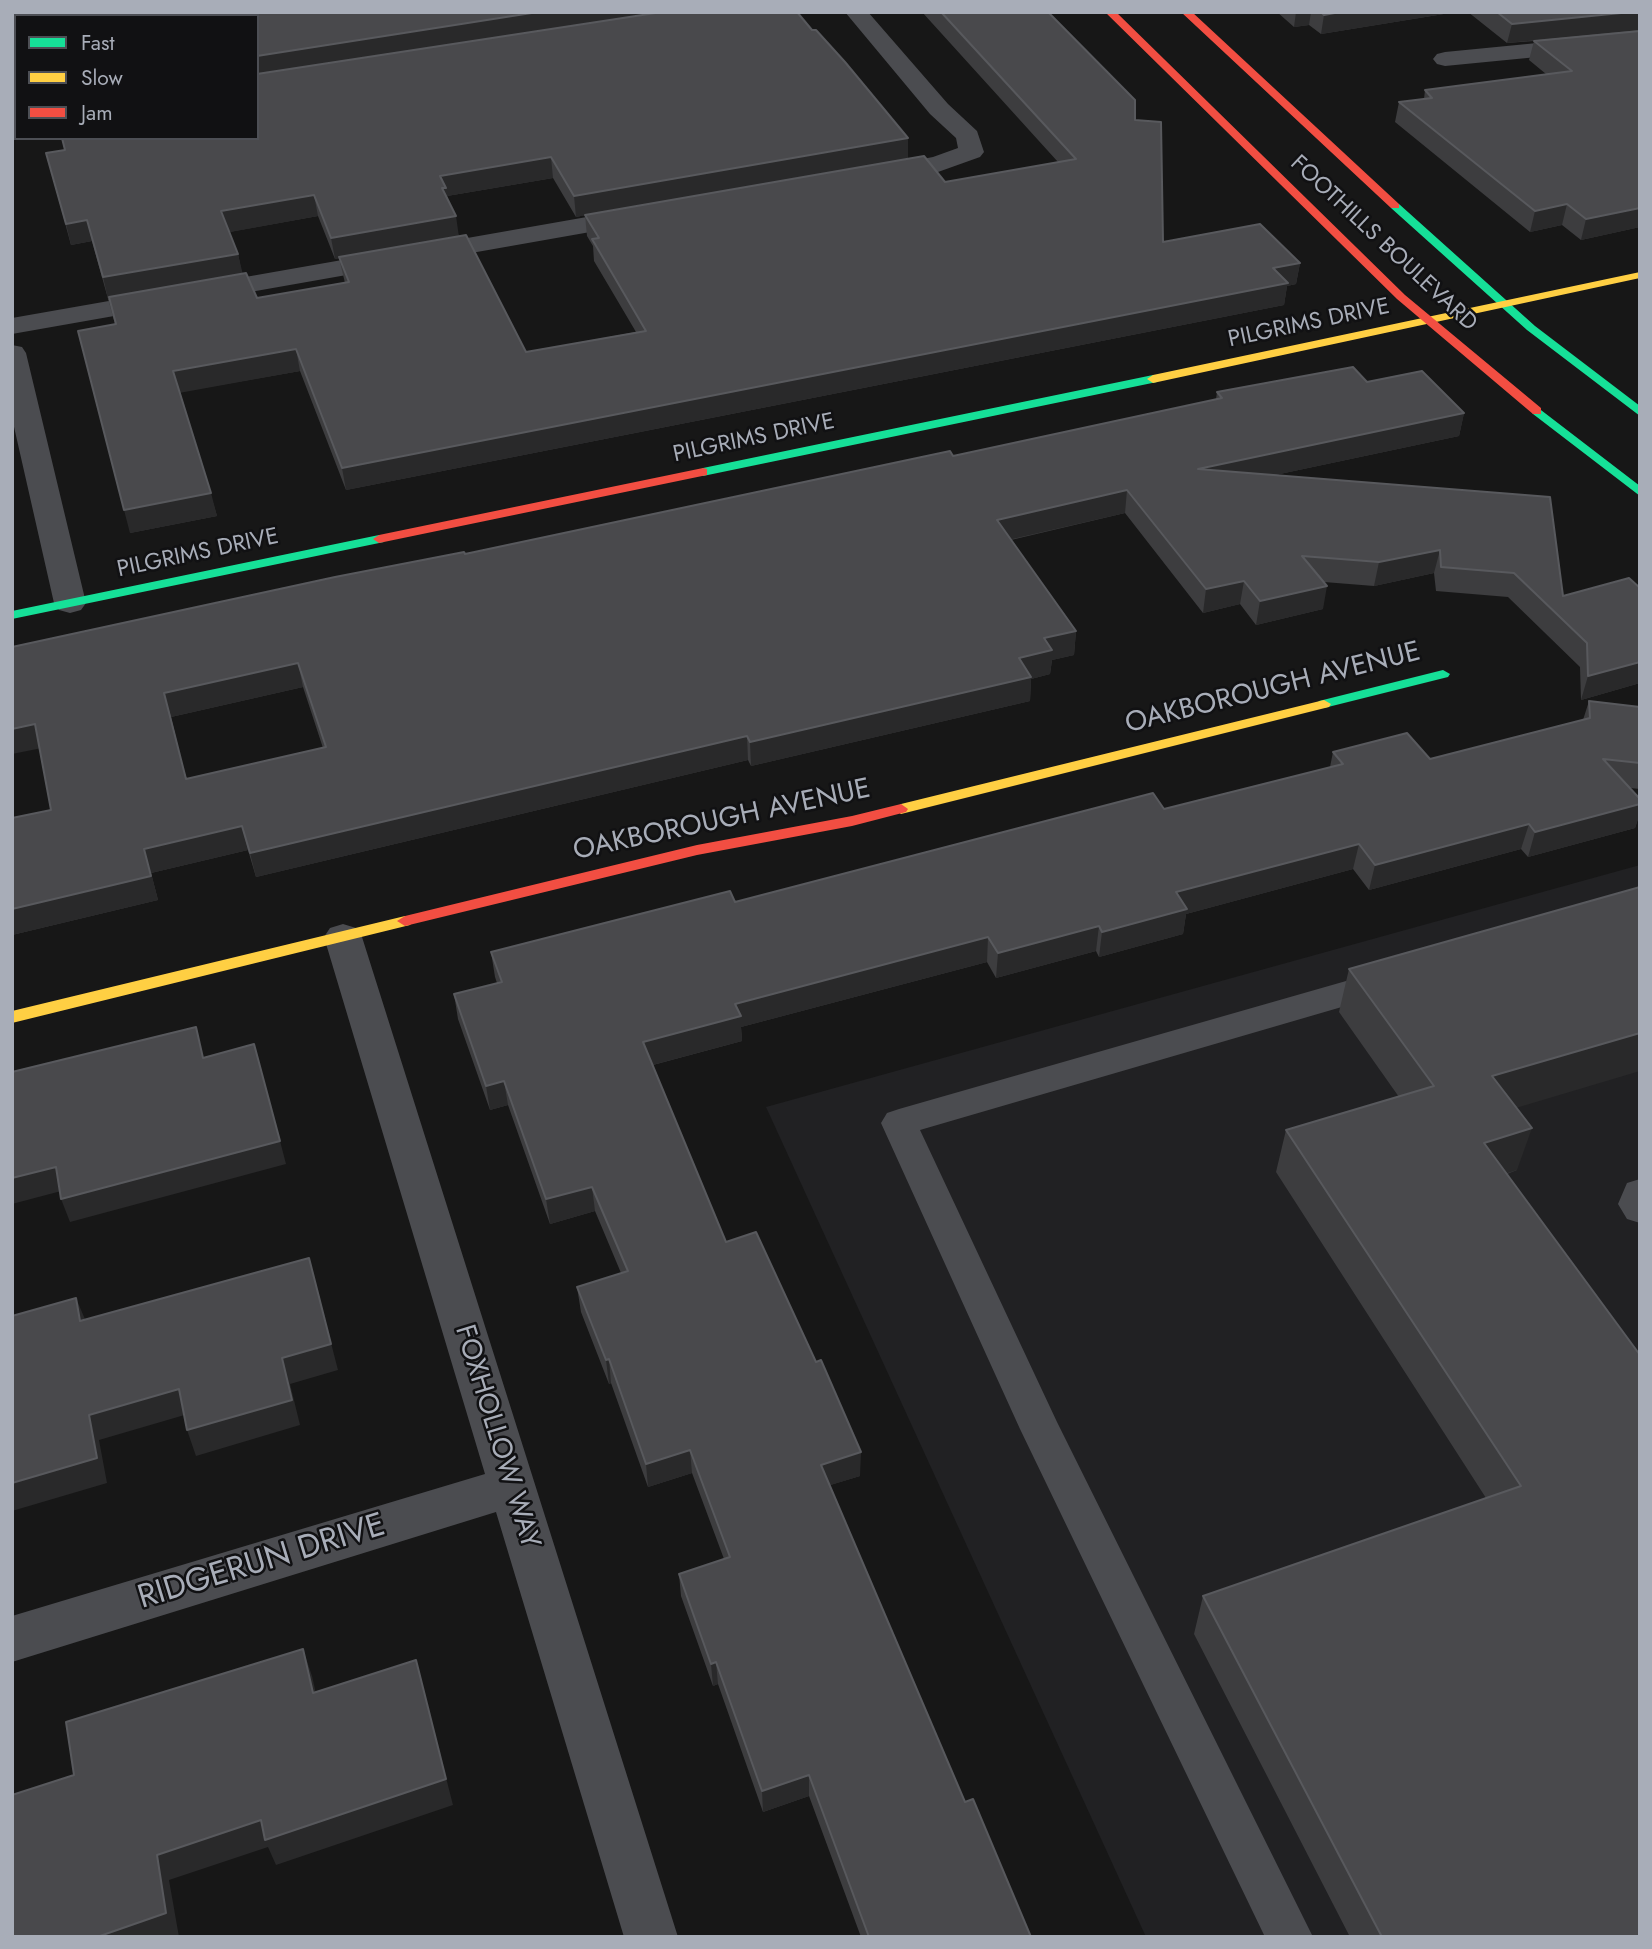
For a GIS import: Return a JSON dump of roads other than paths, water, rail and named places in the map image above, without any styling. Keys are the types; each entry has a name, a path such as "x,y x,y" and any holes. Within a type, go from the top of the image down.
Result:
{"street":[{"path":"856,12 939,109 968,136 971,152 938,164 859,177"},
{"name":"FOOTHILLS BOULEVARD","path":"1110,12 1401,297 1508,389 1640,492"},
{"name":"FOOTHILLS BOULEVARD","path":"1186,12 1503,304 1640,412"},
{"path":"1445,59 1640,40"},
{"path":"12,326 668,211"},
{"name":"PILGRIMS DRIVE","path":"12,615 1640,275"},
{"path":"12,353 70,603"},
{"name":"OAKBOROUGH AVENUE","path":"12,1017 698,850 852,821 1443,674"},
{"name":"FOXHOLLOW WAY","path":"342,937 651,1937"},
{"name":"RIDGERUN DRIVE","path":"12,1639 511,1487"}],"lane":[{"path":"1290,1937 1040,1429 899,1124 1417,972"},
{"path":"1640,1193 1636,1204 1640,1209"}]}
